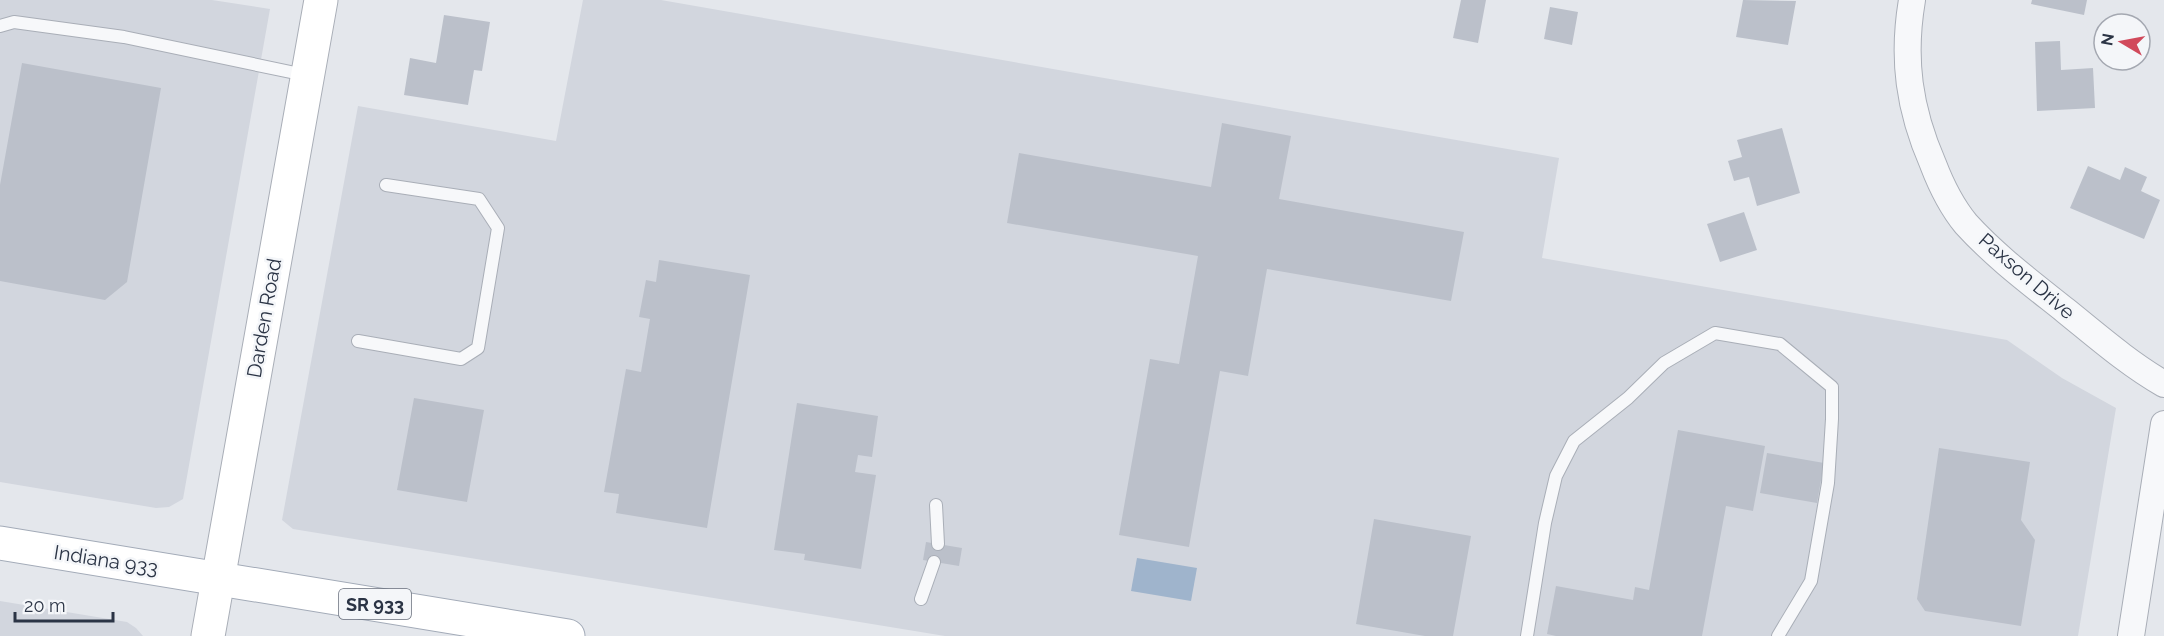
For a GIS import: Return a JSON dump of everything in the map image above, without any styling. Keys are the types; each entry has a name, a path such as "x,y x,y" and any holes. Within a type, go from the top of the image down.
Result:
{"street":[{"name":"Darden Road","path":"208,636 321,0"},
{"name":"Paxson Drive","path":"1912,0 1907,46 1912,106 1942,188 1965,222 1996,255 2111,347 2164,384"},
{"path":"2131,636 2164,424"},
{"name":"Indiana 933","path":"0,543 568,636"}],"lane":[{"path":"0,26 14,22 124,37 308,76"},
{"path":"358,341 461,359 478,348 498,228 479,199 386,185"},
{"path":"1527,636 1545,523 1556,476 1574,441 1628,398 1664,363 1715,333 1780,344 1832,387 1828,483 1811,581 1778,636"},
{"path":"936,505 938,544"},
{"path":"921,599 934,562"}],"shaded area":[{"path":"0,0 212,0 270,9 183,499 169,507 156,508 0,482"},
{"path":"583,0 661,0 1559,158 1542,258 2007,340 2062,378 2116,408 2078,636 945,636 293,529 282,520 358,106 556,141"},
{"path":"0,601 127,622 143,636 0,636"}],"water":[{"path":"1137,558 1197,568 1191,601 1131,591"}],"building":[{"path":"1461,0 1486,0 1478,43 1453,38"},
{"path":"1743,0 1796,1 1788,45 1736,37"},
{"path":"2032,0 2087,0 2084,15 2031,4"},
{"path":"1550,7 1578,12 1572,45 1544,39"},
{"path":"444,15 490,22 482,71 474,70 468,105 404,95 410,58 436,63"},
{"path":"2060,41 2061,70 2092,68 2095,108 2037,111 2035,42"},
{"path":"22,63 161,88 127,282 105,300 0,281 0,185"},
{"path":"1222,123 1291,136 1279,199 1464,232 1451,301 1267,269 1248,376 1220,371 1189,547 1119,535 1150,359 1179,364 1198,256 1007,223 1019,153 1211,187"},
{"path":"1782,128 1800,193 1757,206 1749,177 1734,181 1728,161 1742,157 1737,140"},
{"path":"2088,166 2120,180 2125,167 2147,177 2141,191 2160,200 2144,239 2070,208"},
{"path":"1744,212 1757,250 1720,262 1707,224"},
{"path":"659,260 750,275 707,528 616,513 619,494 604,492 626,369 641,372 650,319 639,317 646,280 656,282"},
{"path":"414,398 484,410 467,502 397,490"},
{"path":"797,403 878,416 872,457 858,455 855,472 876,475 861,569 804,560 805,554 774,550"},
{"path":"1678,430 1765,446 1753,511 1726,506 1702,636 1556,636 1547,634 1556,586 1633,600 1635,587 1649,590"},
{"path":"1939,448 2030,462 2021,520 2035,540 2021,626 1925,611 1917,599"},
{"path":"1767,453 1824,463 1817,503 1760,493"},
{"path":"1374,519 1471,536 1453,636 1425,636 1356,624"},
{"path":"926,542 962,548 959,566 923,560"}]}
